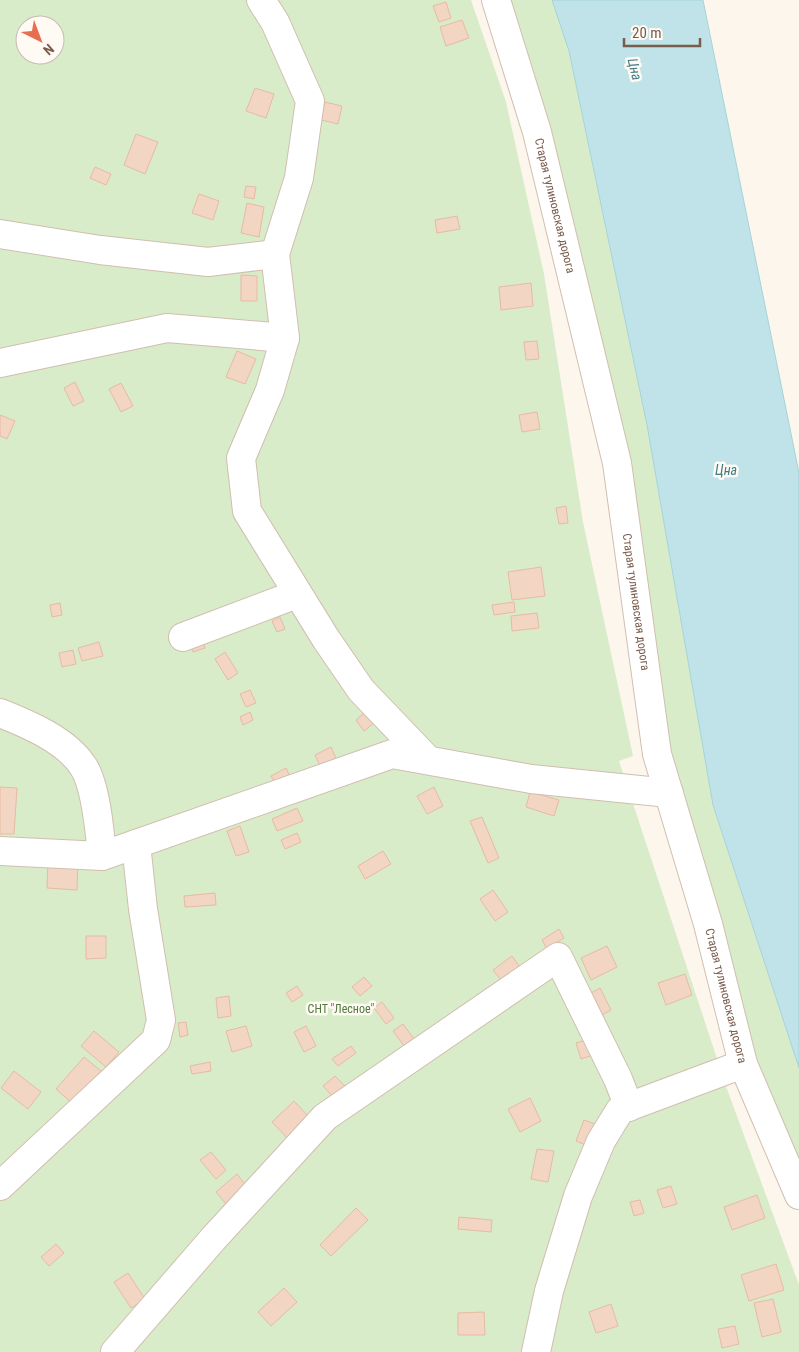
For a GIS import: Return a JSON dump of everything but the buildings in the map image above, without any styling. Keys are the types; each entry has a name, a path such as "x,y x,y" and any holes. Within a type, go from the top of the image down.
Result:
{"street":[{"path":"261,0 275,22 310,101 299,178 275,254 286,338 270,390 241,458 247,511 298,594 361,690 428,760"},
{"name":"Старая тулиновская дорога","path":"496,0 537,132 617,463 658,754 708,924 743,1064 799,1195"},
{"path":"0,234 100,250 208,262 275,254"},
{"path":"0,363 167,328 286,338"},
{"path":"183,637 298,594"},
{"path":"0,713 20,721 62,745 84,767 96,807 102,856"},
{"path":"0,851 102,856 392,754 530,779 669,793"},
{"path":"0,1186 156,1040 161,1020 143,909 136,844"},
{"path":"115,1352 213,1238 325,1118 558,957 618,1079 629,1107"},
{"path":"536,1352 549,1291 578,1196 601,1142 620,1110 743,1064"}],"green space":[{"name":"СНТ \"Лесное\"","path":"0,0 471,0 506,102 544,274 583,522 633,756 619,761 727,1089 799,1285 799,1352 0,1352"},
{"path":"509,0 552,0 569,51 647,425 713,805 799,1068 799,1158 761,1071 681,825"}],"water":[{"name":"Цна","path":"552,0 703,0 799,473 799,1068 713,805 647,425 569,51"}]}
